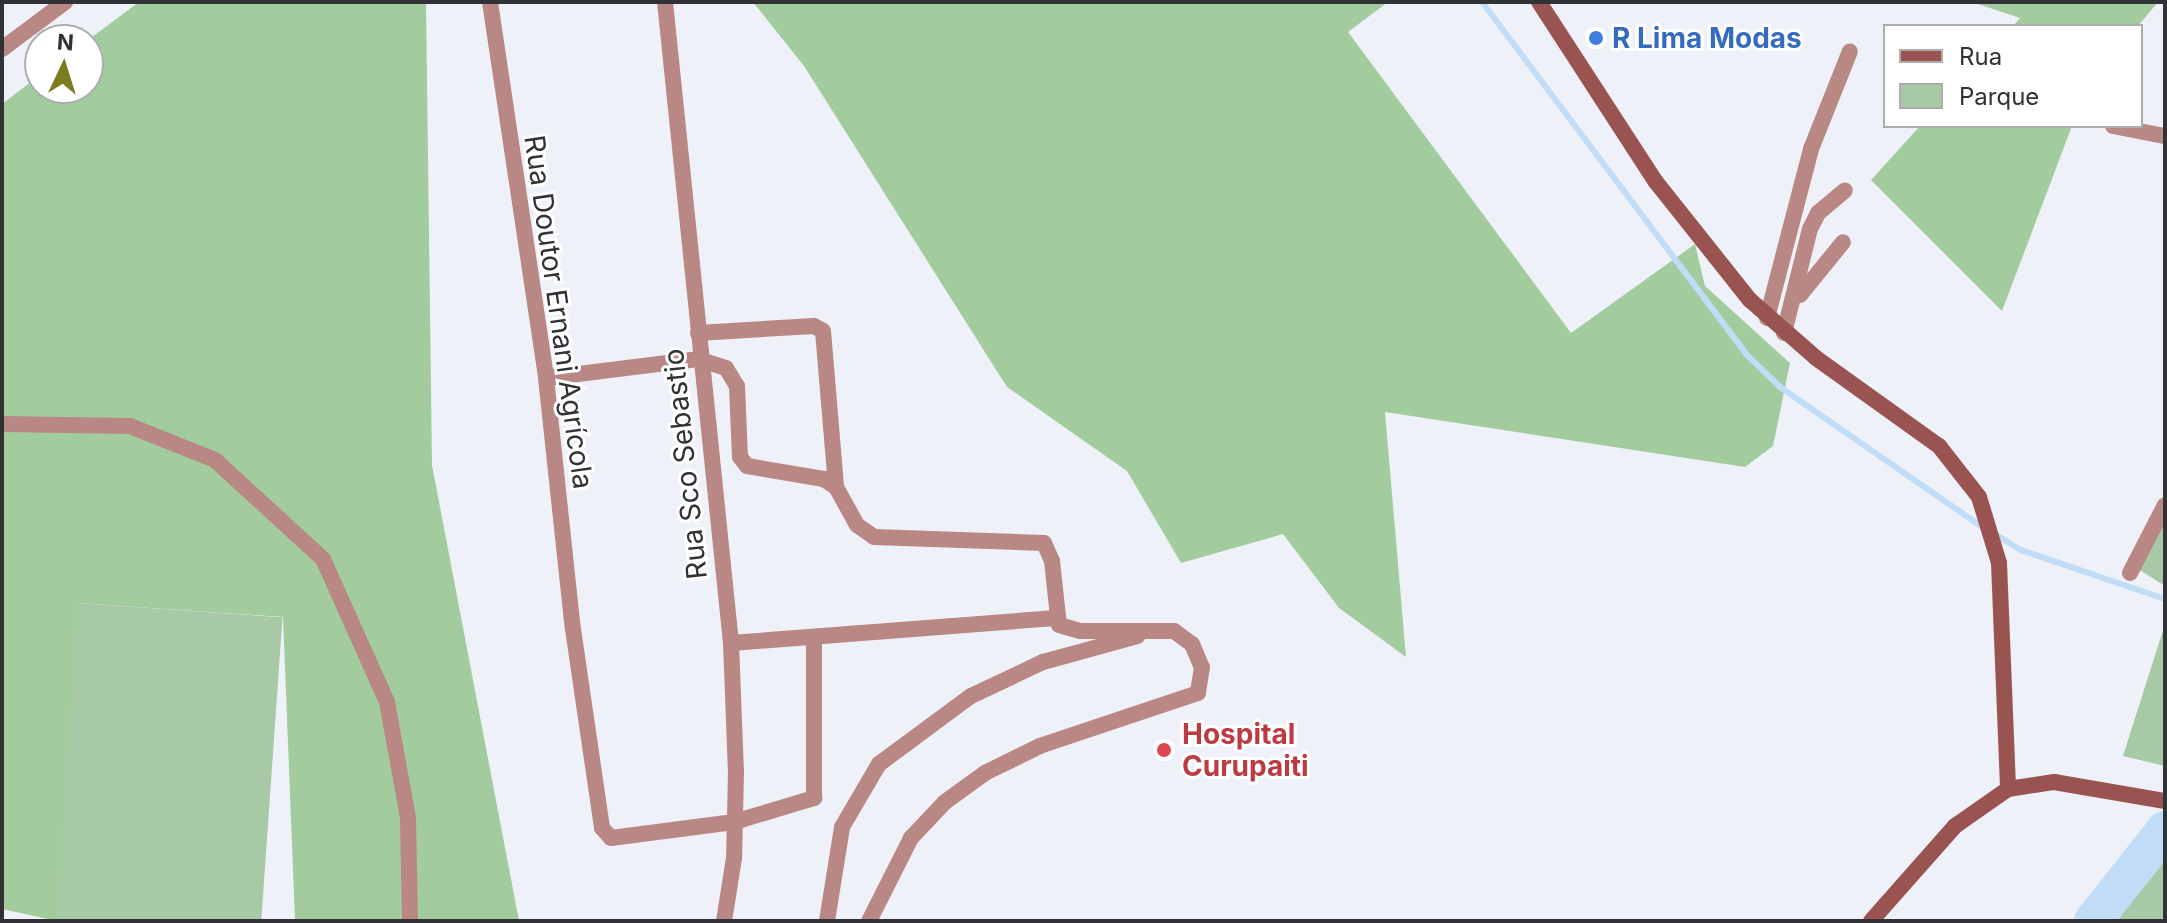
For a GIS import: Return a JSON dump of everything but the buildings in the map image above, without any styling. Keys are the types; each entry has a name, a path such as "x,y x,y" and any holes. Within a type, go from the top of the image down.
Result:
{"street":[{"path":"2,49 65,2"},
{"name":"Rua Doutor Ernani Agrícola","path":"490,2 546,378 573,629 602,828 621,839 734,822"},
{"name":"Rua Sco Sebastio","path":"665,2 698,359 731,643 734,822 724,921"},
{"path":"1539,2 1656,182 1767,318 1939,446 1963,471 1990,521 1999,563 2008,789"},
{"path":"1767,318 1811,149 1850,51"},
{"path":"2123,128 2165,136"},
{"path":"1784,333 1796,300 1810,229 1818,213 1845,190"},
{"path":"1796,300 1843,242"},
{"path":"698,333 819,327 836,487 857,525 874,537 1044,543 1052,561 1055,618 1068,630 1163,629 1185,636 1192,644 1204,679 1198,693 1040,746 985,773 945,802 911,838 869,921"},
{"path":"546,378 698,359 733,374 740,457 747,466 824,479 836,487"},
{"path":"2,424 130,426 215,460 323,559 387,702 408,818 410,921"},
{"path":"2130,573 2165,505"},
{"path":"731,643 1055,618"},
{"path":"827,921 842,827 879,764 971,696 1043,662 1163,629"},
{"path":"734,822 809,801 817,792 814,638"},
{"path":"1871,921 1955,826 2008,789 2054,782 2163,801"}],"green space":[{"path":"139,2 426,2 432,465 519,921 295,921 283,617 78,603 57,921 2,909 2,104 24,87 24,104 104,104 104,28"},
{"path":"753,2 1388,2 1348,32 1571,333 1695,244 1705,286 1790,363 1773,446 1745,467 1385,412 1406,657 1339,608 1283,534 1181,563 1127,471 1007,387 804,66"},
{"path":"1972,2 2158,2 2140,24 2015,24 2020,18"},
{"path":"1918,128 2071,128 2002,311 1871,180"},
{"path":"2165,516 2165,586 2135,567"},
{"path":"77,603 282,617 261,921 55,921"},
{"path":"2165,624 2165,766 2123,756"},
{"path":"2165,847 2165,915 2160,921 2102,921"}],"waterway":[{"path":"1482,2 1746,354 1780,387 1985,529"},
{"path":"1995,534 2021,550 2165,599"},
{"path":"2093,921 2165,830"}],"place":[{"name":"R Lima Modas","path":"1596,38"},
{"name":"Hospital Curupaiti","path":"1164,750"}]}
